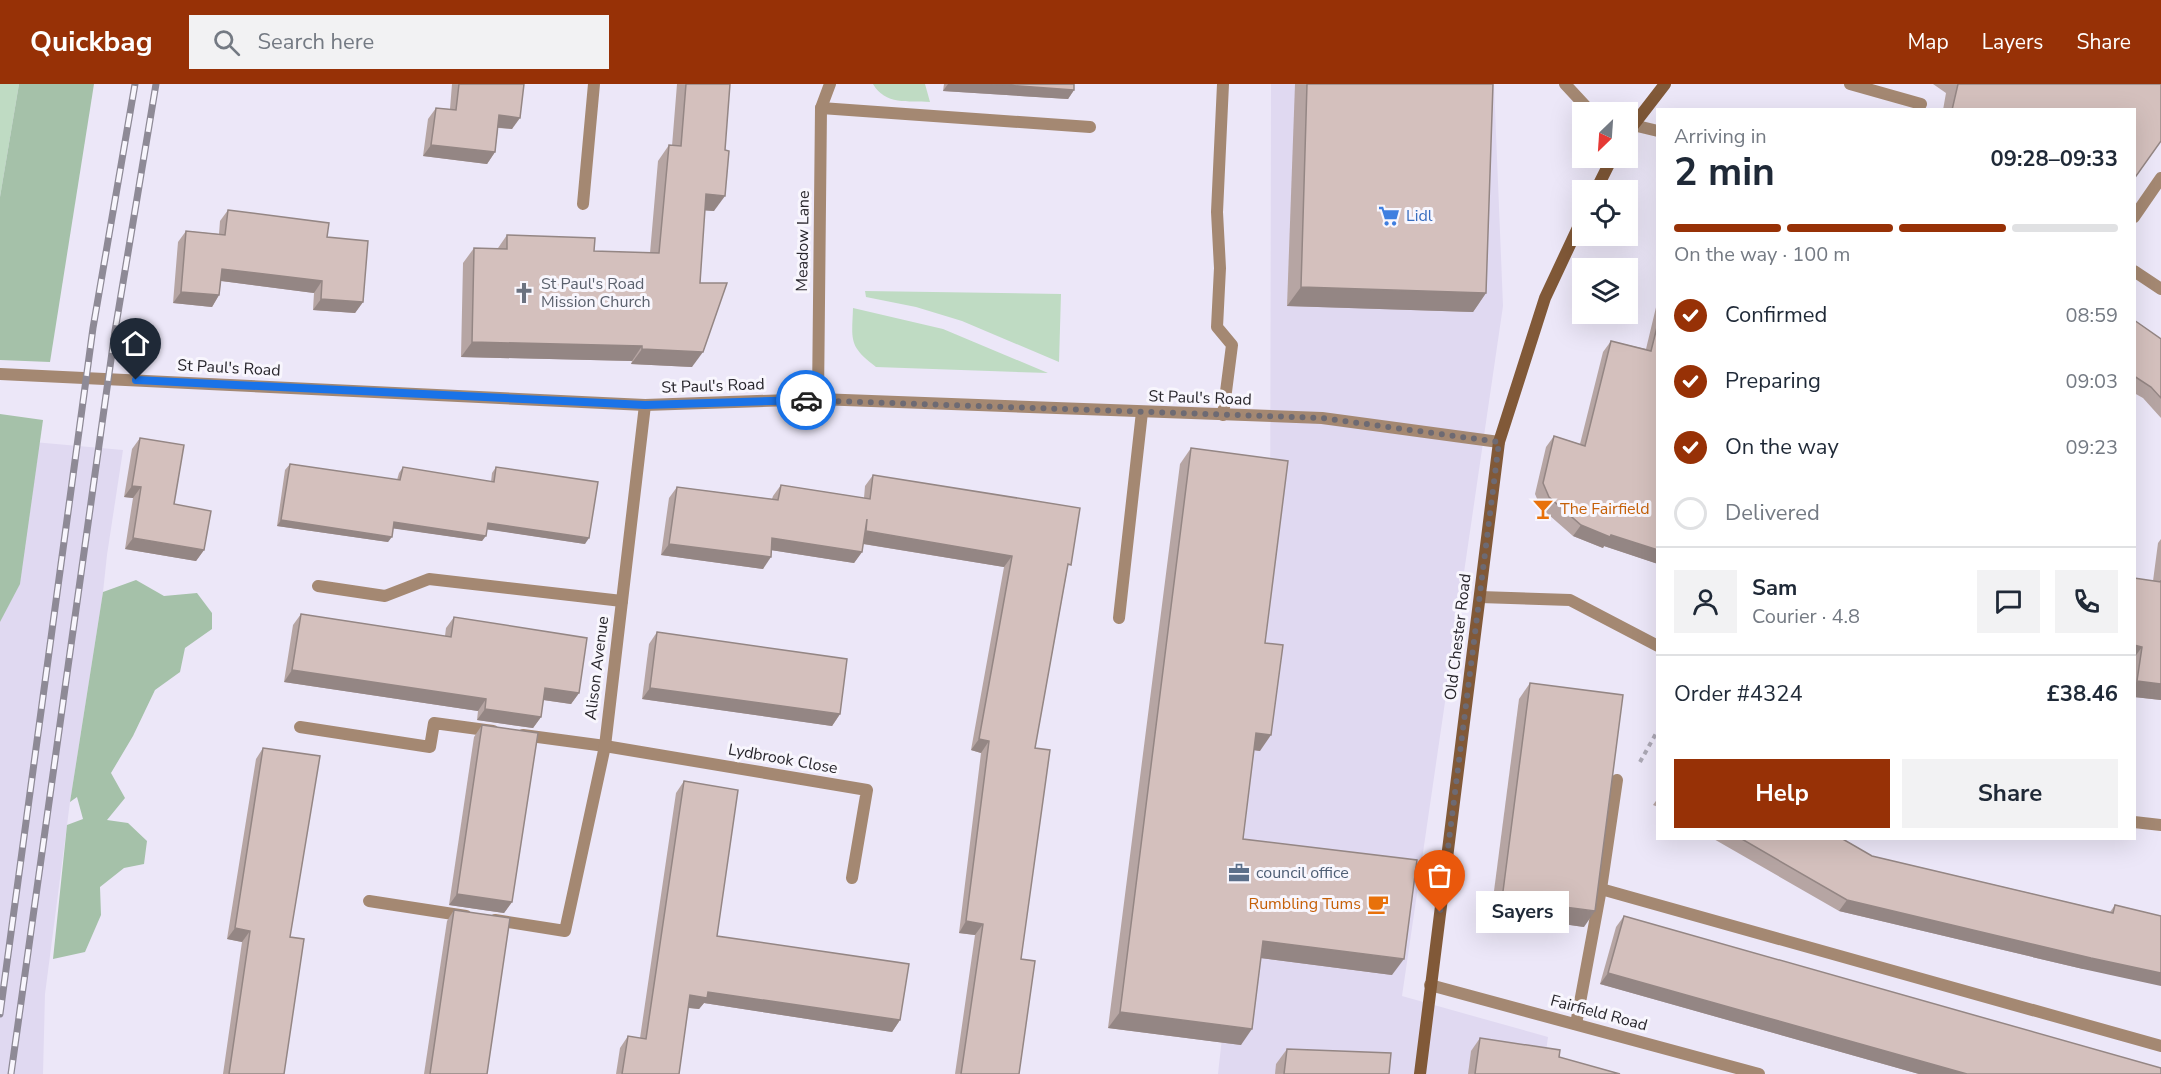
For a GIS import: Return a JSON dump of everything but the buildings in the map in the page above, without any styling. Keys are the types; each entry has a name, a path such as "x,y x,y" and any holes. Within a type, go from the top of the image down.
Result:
{"main road":[{"path":"1638,119 1665,84"},
{"name":"Old Chester Road","path":"1420,1074 1499,442 1545,298 1572,240"}],"street":[{"path":"584,204 594,84"},
{"name":"Meadow Lane","path":"818,399 821,108 830,84"},
{"path":"1223,84 1217,212 1220,268 1217,327 1232,345 1223,415"},
{"path":"1565,84 1582,102"},
{"path":"1850,84 1921,104"},
{"path":"821,108 1090,127"},
{"path":"1638,130 1656,131"},
{"path":"2136,214 2161,178"},
{"path":"2136,272 2161,289"},
{"name":"St Paul's Road","path":"0,374 645,405 818,399 1322,418 1499,442"},
{"name":"Alison Avenue","path":"369,901 565,931 605,746 645,405"},
{"path":"1119,618 1142,412"},
{"path":"318,586 385,596 429,579 622,601"},
{"path":"1480,597 1570,600 1656,645"},
{"path":"300,727 430,747 434,723 605,746"},
{"name":"Lydbrook Close","path":"605,746 867,790 852,878"},
{"path":"1576,1024 1601,889 1617,780"},
{"path":"2136,822 2161,825"},
{"path":"1601,889 2161,1046"},
{"name":"Fairfield Road","path":"1430,984 1759,1074"}],"shaded area":[{"path":"1271,84 1494,84 1503,306 1402,996 1548,1037 1543,1074 1218,1074 1270,604"},
{"path":"0,439 123,450 70,802 45,994 43,1074 0,1074"}],"green space":[{"path":"0,84 19,84 0,197"},
{"path":"19,84 94,84 50,362 0,360 0,197"},
{"path":"873,84 925,84 930,102 891,99 878,91"},
{"path":"865,291 1061,294 1059,362 962,321 916,307 866,297"},
{"path":"853,308 943,329 1048,373 876,367 856,348 852,335"},
{"path":"0,414 43,420 20,584 0,622"},
{"path":"136,580 164,596 197,593 212,613 212,629 185,648 180,672 155,690 133,736 111,773 125,798 107,820 128,823 147,841 144,864 124,868 100,887 101,915 85,952 53,959 67,825 83,819 77,797 70,802 103,592"}],"railway":[{"path":"0,1014 93,328 135,84"},
{"path":"11,1074 115,331 156,84"}],"way so far":[{"path":"806,400 1322,418 1499,442 1440,912"}],"place":[{"name":"Lidl","path":"1389,216"},
{"name":"St Paul's Road Mission Church","path":"524,293"},
{"name":"The Fairfield","path":"1543,509"},
{"name":"council office","path":"1239,873"},
{"name":"Rumbling Tums","path":"1378,904"},
{"name":"Sayers","path":"1440,912"}],"route":[{"path":"136,380 645,405 806,400"}]}
